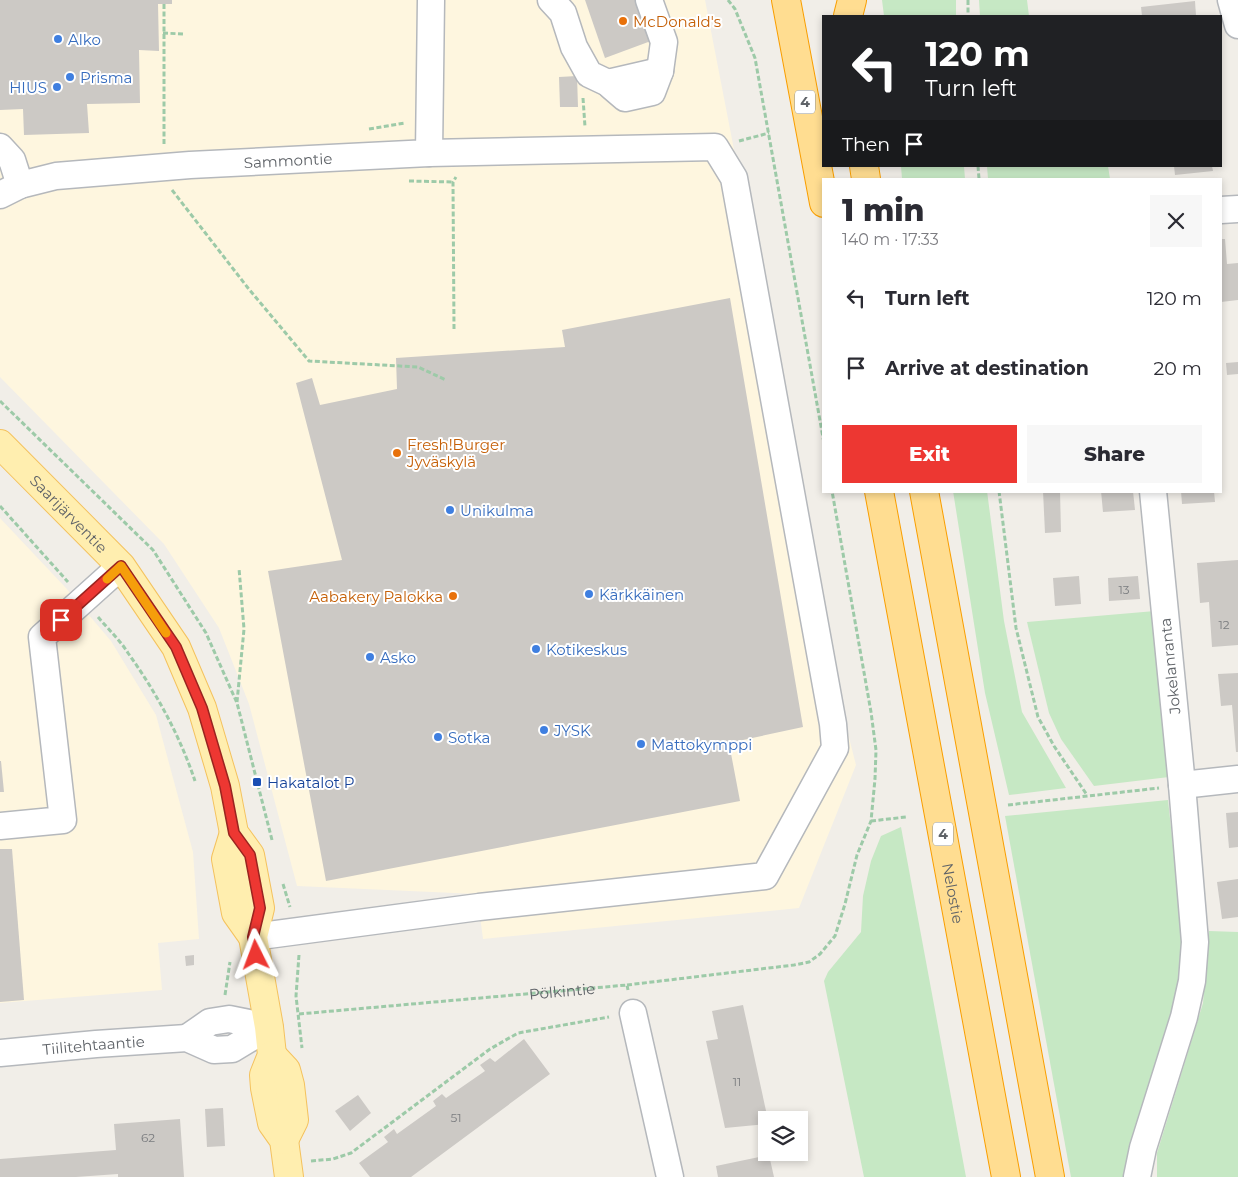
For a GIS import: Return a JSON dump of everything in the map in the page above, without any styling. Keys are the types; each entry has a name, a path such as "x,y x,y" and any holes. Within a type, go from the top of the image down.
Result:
{"highway":[{"name":"4","path":"786,0 822,192"},
{"path":"833,0 836,15"},
{"path":"848,15 852,0"},
{"name":"Nelostie","path":"879,493 1006,1177"},
{"path":"924,493 1050,1177"}],"main road":[{"name":"Saarijärventie","path":"0,444 121,566 176,647 202,708 225,786 234,833 226,859 236,913 253,937 272,1055 264,1075 265,1088 272,1123 284,1140 289,1177"}],"street":[{"path":"428,153 431,0"},
{"path":"551,0 563,13 574,47 593,82 625,98 652,92 660,71 664,42 649,0"},
{"path":"1231,0 1238,25"},
{"path":"0,147 12,160 10,190"},
{"name":"Sammontie","path":"10,190 56,176 164,167 428,153 715,147 734,178 833,724 835,748 764,876 480,907 253,937"},
{"path":"1222,210 1238,209"},
{"name":"Jokelanranta","path":"1137,1177 1143,1148 1184,1017 1192,982 1195,942 1182,784 1153,493"},
{"path":"0,826 63,820 42,637 121,566"},
{"path":"1182,784 1238,779"},
{"path":"634,1013 670,1177"},
{"path":"187,1038 210,1022 229,1019 269,1027"},
{"name":"Tiilitehtaantie","path":"0,1053 187,1038 214,1050 232,1049 269,1027"}],"path":[{"path":"728,0 735,9 755,58 822,432"},
{"path":"968,0 968,15"},
{"path":"164,4 164,167 167,182 172,189 248,288 309,361 418,367 446,380"},
{"path":"163,33 183,34"},
{"path":"586,150 593,82"},
{"path":"998,493 1016,628 1038,717 1054,746 1087,795"},
{"path":"0,506 128,652 161,706 189,762 198,790"},
{"path":"237,703 244,630 239,568"},
{"path":"1008,805 1137,791 1182,784"},
{"path":"870,821 906,817"},
{"path":"229,1019 225,994 230,960"},
{"name":"Pölkintie","path":"299,1014 627,985 634,1013"},
{"path":"313,1161 333,1159 351,1153 490,1049 518,1033 634,1013"}],"shaded area":[{"path":"0,0 705,0 845,722 856,765 799,908 483,939 477,894 297,886 249,704 219,628 164,544 0,377"},
{"path":"0,518 66,588 111,641 156,715 193,852 199,939 158,943 162,990 0,1003"}],"green space":[{"path":"882,0 956,0 956,15 884,15"},
{"path":"979,0 1027,0 1029,15 980,15"},
{"path":"901,167 964,167 965,178 902,178"},
{"path":"987,167 1108,167 1110,178 988,178"},
{"path":"953,493 987,493 1004,621 1022,712 1066,788 1009,795 985,693"},
{"path":"1155,611 1169,777 1094,786 1061,739 1049,713 1027,622"},
{"path":"1168,800 1182,929 1182,981 1125,1177 1071,1177 1005,816"},
{"path":"901,827 966,1177 864,1177 824,981 828,972 861,932 863,896 871,861 881,836"},
{"path":"1209,931 1238,932 1238,1177 1157,1177 1157,1153 1203,1003"}],"building":[{"name":"Prisma","path":"0,0 172,0 172,4 158,4 159,51 139,50 140,103 87,104 89,133 24,135 23,109 0,110"},
{"name":"McDonald's","path":"585,0 645,0 659,38 605,58"},
{"path":"1195,1 1196,15 1142,15 1141,7"},
{"path":"577,76 578,107 560,107 559,77"},
{"path":"1174,167 1212,167 1213,171 1175,175"},
{"path":"1222,239 1225,239 1227,264 1238,263 1238,300 1222,302"},
{"name":"Kotikeskus","path":"730,298 803,727 729,743 740,801 326,881 268,571 342,560 296,383 312,378 320,405 397,389 396,358 565,347 562,330"},
{"path":"1238,362 1238,374 1227,375 1226,363"},
{"path":"1043,493 1060,493 1061,532 1045,533"},
{"path":"1101,493 1133,493 1135,510 1103,512"},
{"path":"1181,493 1214,493 1215,502 1182,504"},
{"path":"1238,560 1238,645 1212,647 1209,602 1200,603 1197,563"},
{"path":"1079,576 1081,604 1055,606 1053,578"},
{"path":"1138,576 1140,599 1109,601 1108,578"},
{"path":"1238,673 1238,752 1236,752 1232,705 1221,706 1218,674"},
{"path":"1,761 4,792 0,792"},
{"path":"1238,812 1238,847 1229,848 1226,813"},
{"path":"0,849 12,849 24,1000 0,1002"},
{"path":"1238,879 1238,917 1222,919 1217,882"},
{"path":"194,955 194,965 186,966 185,956"},
{"path":"743,1005 766,1111 758,1111 758,1125 725,1128 706,1041 718,1039 712,1011"},
{"path":"524,1039 550,1074 411,1177 370,1177 359,1163 388,1142 384,1137 394,1129 397,1134 436,1106 433,1101 442,1094 446,1098 485,1071 480,1065 490,1058 495,1062"},
{"path":"358,1095 371,1113 350,1131 335,1111"},
{"path":"223,1108 225,1146 207,1147 205,1109"},
{"path":"180,1119 184,1177 118,1177 118,1174 76,1177 0,1177 0,1159 116,1150 114,1124"},
{"path":"758,1157 758,1161 770,1161 774,1177 718,1177 716,1166"}],"slow traffic":[{"path":"107,579 121,566 166,633"}],"place":[{"name":"McDonald's","path":"623,21"},
{"name":"Alko","path":"58,39"},
{"name":"Prisma","path":"70,77"},
{"name":"HIUS","path":"57,87"},
{"name":"Fresh!Burger Jyväskylä","path":"397,453"},
{"name":"Unikulma","path":"450,510"},
{"name":"Kärkkäinen","path":"589,594"},
{"name":"Aabakery Palokka","path":"453,596"},
{"name":"Kotikeskus","path":"536,649"},
{"name":"Asko","path":"370,657"},
{"name":"JYSK","path":"544,730"},
{"name":"Sotka","path":"438,737"},
{"name":"Mattokymppi","path":"641,744"},
{"name":"Hakatalot P","path":"257,782"}],"route":[{"path":"61,620 121,566 176,647 202,708 225,786 234,833 250,855 260,908 253,937 256,955"}]}
